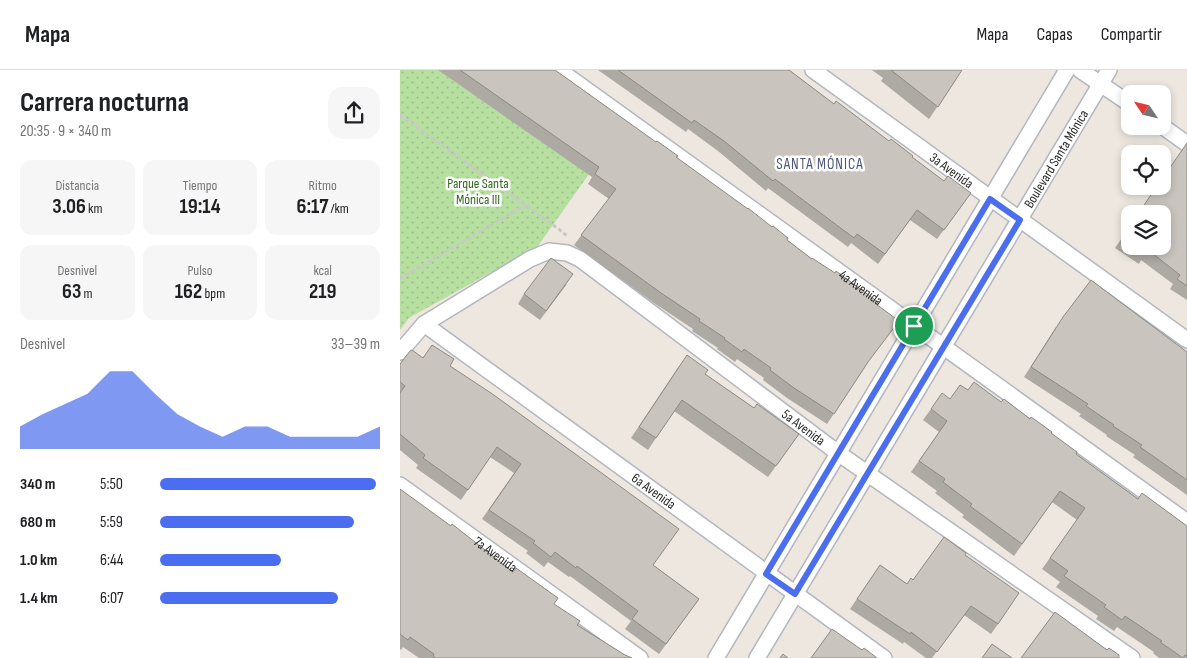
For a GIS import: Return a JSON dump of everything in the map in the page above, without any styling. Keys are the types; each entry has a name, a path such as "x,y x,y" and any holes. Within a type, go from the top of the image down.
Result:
{"street":[{"name":"4a Avenida","path":"559,70 1187,522"},
{"name":"3a Avenida","path":"813,70 1187,340"},
{"path":"716,658 1067,70"},
{"path":"1080,70 1105,76 1121,94"},
{"name":"Boulevard Santa Mónica","path":"757,658 1105,76"},
{"path":"1171,132 1187,144"},
{"name":"5a Avenida","path":"424,324 530,259 549,251 567,253 580,259 838,453 1132,658"},
{"path":"400,352 424,324"},
{"name":"6a Avenida","path":"424,324 884,658"},
{"name":"7a Avenida","path":"400,485 640,658"}],"path":[{"path":"400,115 566,236 570,244 567,253"},
{"path":"400,279 525,205"}],"green space":[{"name":"Parque Santa Mónica III","path":"400,70 438,70 589,174 538,246 409,318 400,330"}],"building":[{"path":"460,70 555,70 678,156 676,157 773,226 788,238 787,240 812,259 835,273 836,271 878,302 876,304 899,321 868,362 834,414 794,388 770,370 771,368 744,349 742,352 699,321 700,319 581,235 616,189 595,174 599,167"},
{"path":"618,70 789,70 834,104 836,101 889,141 891,139 944,181 948,176 971,193 944,230 917,210 885,254 857,234 854,238 775,179 773,181 724,141 694,120 692,123"},
{"path":"891,70 962,70 938,107"},
{"path":"1187,143 1187,286 1177,279 1180,275 1154,255 1171,255 1171,205 1144,205 1151,195 1171,195 1171,166"},
{"path":"551,258 573,274 546,311 524,294"},
{"path":"1091,280 1187,352 1187,480 1140,447 1142,445 1086,406 1088,404 1031,367 1063,317"},
{"path":"432,345 454,359 450,366 491,393 679,529 653,565 699,599 666,644 632,619 638,611 555,552 551,557 533,543 535,541 489,510 521,464 497,447 468,490 423,458 425,455 400,434 400,393 405,386 400,382 400,364 412,350 423,358"},
{"path":"687,355 708,370 705,374 754,408 757,404 799,434 776,466 682,400 656,438 639,427"},
{"path":"974,382 1001,402 1004,399 1030,419 1031,417 1077,452 1076,454 1138,499 1142,493 1187,526 1187,656 1185,655 1183,658 1125,616 1122,620 1104,607 1106,605 1064,576 1068,571 1050,558 1085,508 1060,491 1022,544 970,506 972,504 943,482 945,479 919,461 947,421 931,409 942,393 950,399 960,385 968,390"},
{"path":"400,489 451,526 452,524 513,572 516,568 558,598 554,604 580,621 577,625 632,658 436,658 433,656 434,654 410,637 408,640 400,634"},
{"path":"944,537 966,553 965,555 1019,593 998,624 971,606 937,652 911,632 910,634 857,599 880,565 907,584 911,578 913,580"},
{"path":"1055,612 1107,650 1109,648 1119,655 1119,658 1021,658"},
{"path":"832,629 862,650 864,648 877,658 811,658"},
{"path":"992,644 1012,658 982,658"},
{"path":"783,654 788,658 780,658"}],"district":[{"name":"SANTA MÓNICA","path":"820,164"}],"route":[{"path":"990,199 1020,220 795,594 766,574 914,326 990,199"}]}
